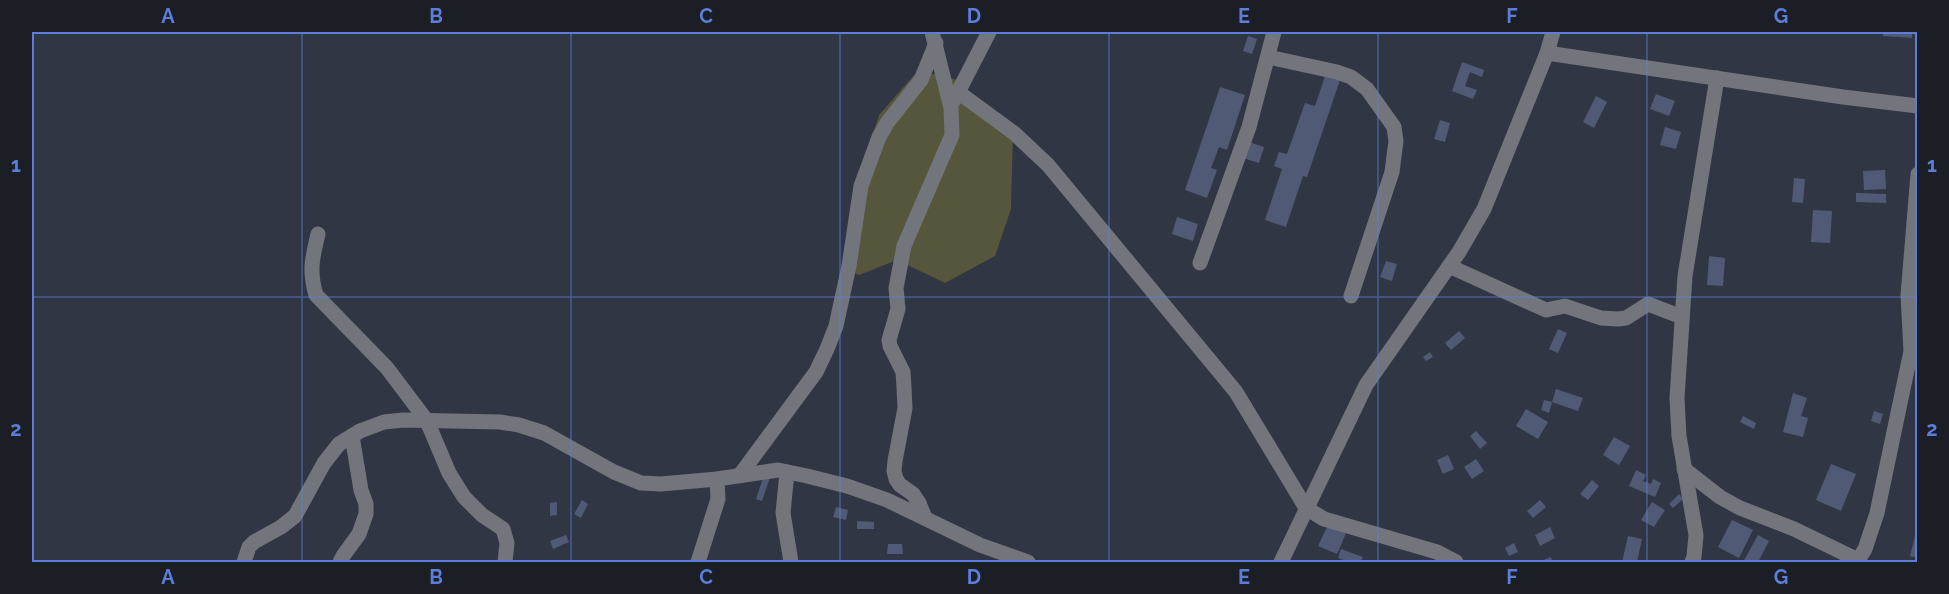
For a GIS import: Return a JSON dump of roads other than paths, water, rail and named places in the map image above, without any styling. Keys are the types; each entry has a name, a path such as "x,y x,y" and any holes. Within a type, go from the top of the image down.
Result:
{"street":[{"path":"951,108 988,32"},
{"path":"1200,263 1249,127 1274,32"},
{"path":"1281,562 1366,384 1449,266 1484,209 1553,32"},
{"path":"925,518 919,503 913,494 900,485 894,471 905,397 903,372 889,340 898,309 896,288 904,246 951,141 953,127 951,108 936,35"},
{"path":"740,474 816,372 827,349 836,326 849,266 861,186 879,137 887,123 921,80 936,35"},
{"path":"1546,53 1917,106"},
{"path":"1268,57 1351,77 1366,89 1394,127 1396,141 1392,172 1351,296"},
{"path":"1692,562 1696,535 1679,435 1677,398 1685,276 1717,78"},
{"path":"958,92 1014,133 1048,165 1236,392 1306,508 1324,519 1437,552 1456,562"},
{"path":"1684,469 1720,497 1740,508 1794,529 1858,561 1865,549 1877,513 1911,381 1908,295 1917,174"},
{"path":"318,234 311,264 316,295 387,368 427,422 449,473 464,497 482,515 503,529 507,543 505,562"},
{"path":"1449,266 1546,310 1565,306 1594,316 1618,319 1626,318 1648,304 1682,317"},
{"path":"244,562 249,547 295,516 324,463 339,444 384,422 403,420 500,422 519,425 544,433 614,472 641,483 661,484 717,479 778,470 787,472 846,486 887,500 980,545 1028,562"},
{"path":"340,562 359,534 366,514 352,436"},
{"path":"787,472 783,513 790,562"},
{"path":"698,562 718,499 717,479"}]}
